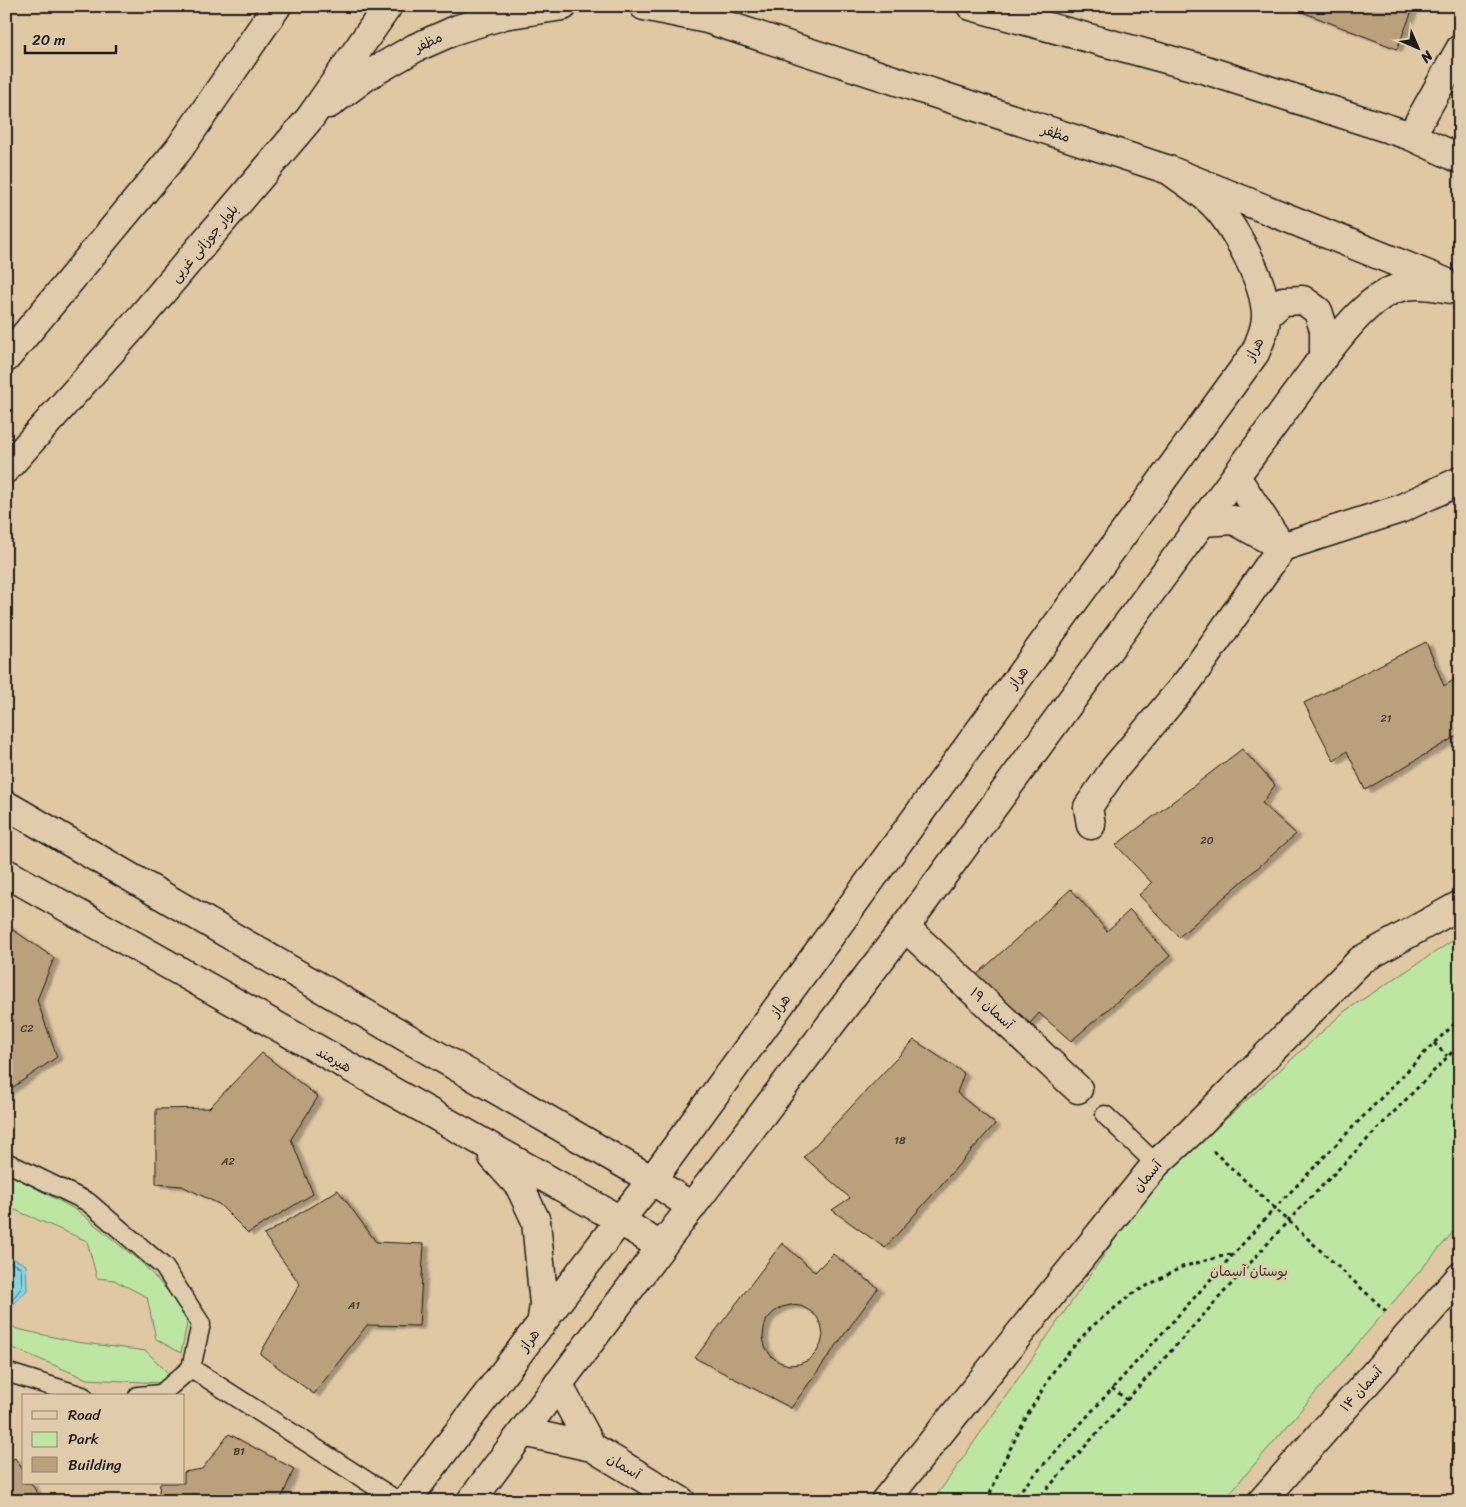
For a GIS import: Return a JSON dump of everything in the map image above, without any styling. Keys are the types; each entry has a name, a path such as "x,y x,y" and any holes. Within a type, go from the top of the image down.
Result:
{"street":[{"path":"6,358 179,149 278,6"},
{"name":"بلوار جوزانی غربی","path":"6,469 131,329 310,118 388,6"},
{"name":"مظفر","path":"644,6 707,20 1169,170 1460,289"},
{"path":"971,6 1203,69 1411,136 1460,159"},
{"name":"مظفر","path":"310,118 368,75 415,48 458,28 504,15 548,7"},
{"path":"1411,136 1460,49"},
{"name":"هراز","path":"406,1501 652,1180 1254,353 1263,335 1266,316 1261,288 1246,252 1226,219 1210,200 1169,170"},
{"path":"471,1501 661,1247 905,927 1324,356 1353,320 1380,297 1398,287 1422,285 1460,289"},
{"path":"1266,316 1283,301 1303,300 1318,311 1324,330 1324,356"},
{"path":"1236,477 1282,547"},
{"path":"1091,825 1088,808 1098,792 1115,768 1188,681 1282,547 1400,508 1460,481"},
{"path":"1203,522 1234,520 1282,547"},
{"path":"6,805 652,1180 692,1207"},
{"name":"هیرمند","path":"6,873 620,1220 661,1247"},
{"name":"آسمان","path":"885,1501 1156,1164 1191,1132 1361,960 1460,905"},
{"name":"آسمان ۱۹","path":"905,927 1078,1090"},
{"path":"479,1140 520,1187 536,1220 544,1304 541,1325"},
{"name":"آسمان ۱۴","path":"1262,1501 1460,1277"},
{"path":"558,1384 592,1447"},
{"path":"523,1432 592,1447"},
{"name":"آسمان","path":"592,1447 681,1501"}],"lane":[{"path":"1105,1115 1156,1164"},
{"path":"6,1162 88,1202 164,1268 201,1324 191,1368 161,1394"},
{"path":"191,1368 398,1501"},
{"path":"6,1372 77,1394"}],"path":[{"path":"1011,1501 1274,1208 1434,1043 1460,1019"},
{"path":"1434,1043 1447,1056"},
{"path":"1036,1501 1288,1221 1460,1044"},
{"path":"1191,1132 1411,1334"},
{"path":"987,1501 1003,1463 1028,1414 1056,1367 1090,1328 1132,1294 1182,1267 1234,1253"},
{"path":"1112,1388 1127,1400"}],"green space":[{"name":"بوستان آسمان","path":"1460,936 1460,1224 1223,1501 933,1501 1152,1186 1345,1011"},
{"path":"6,1172 78,1211 143,1264 189,1314 181,1353 156,1339 147,1297 114,1280 97,1278 87,1241 6,1207"},
{"path":"6,1322 17,1329 76,1342 146,1351 169,1374 162,1383 87,1379 6,1345"}],"water":[{"path":"6,1255 26,1265 27,1290 12,1306 6,1304"}],"building":[{"path":"1287,6 1414,6 1397,49"},
{"path":"1426,642 1444,686 1460,676 1460,734 1365,790 1347,751 1334,761 1304,703"},
{"path":"1242,749 1275,785 1262,803 1296,834 1179,937 1139,895 1152,883 1116,845"},
{"path":"1071,889 1107,931 1130,910 1170,956 1071,1041 1039,1013 1025,1029 970,981"},
{"path":"6,925 54,958 37,1000 57,1057 6,1092"},
{"path":"914,1040 964,1073 957,1093 995,1124 885,1248 832,1210 850,1198 804,1157"},
{"path":"262,1053 318,1097 291,1139 313,1194 248,1233 219,1204 182,1186 156,1184 156,1109 209,1108"},
{"path":"338,1190 376,1242 424,1244 419,1326 367,1325 314,1394 260,1354 300,1284 264,1235"},
{"path":"782,1243 815,1272 833,1254 878,1288 791,1408 695,1358","holes":["791,1305 801,1306 817,1317 823,1335 816,1353 809,1360 789,1365 779,1362 771,1356 765,1347 764,1328 767,1319 782,1307"]},
{"path":"229,1434 294,1469 280,1501 158,1501 160,1484 185,1484 185,1472 202,1469"},
{"path":"15,1458 22,1469 22,1484 32,1484 42,1501 6,1501 6,1464"}]}
